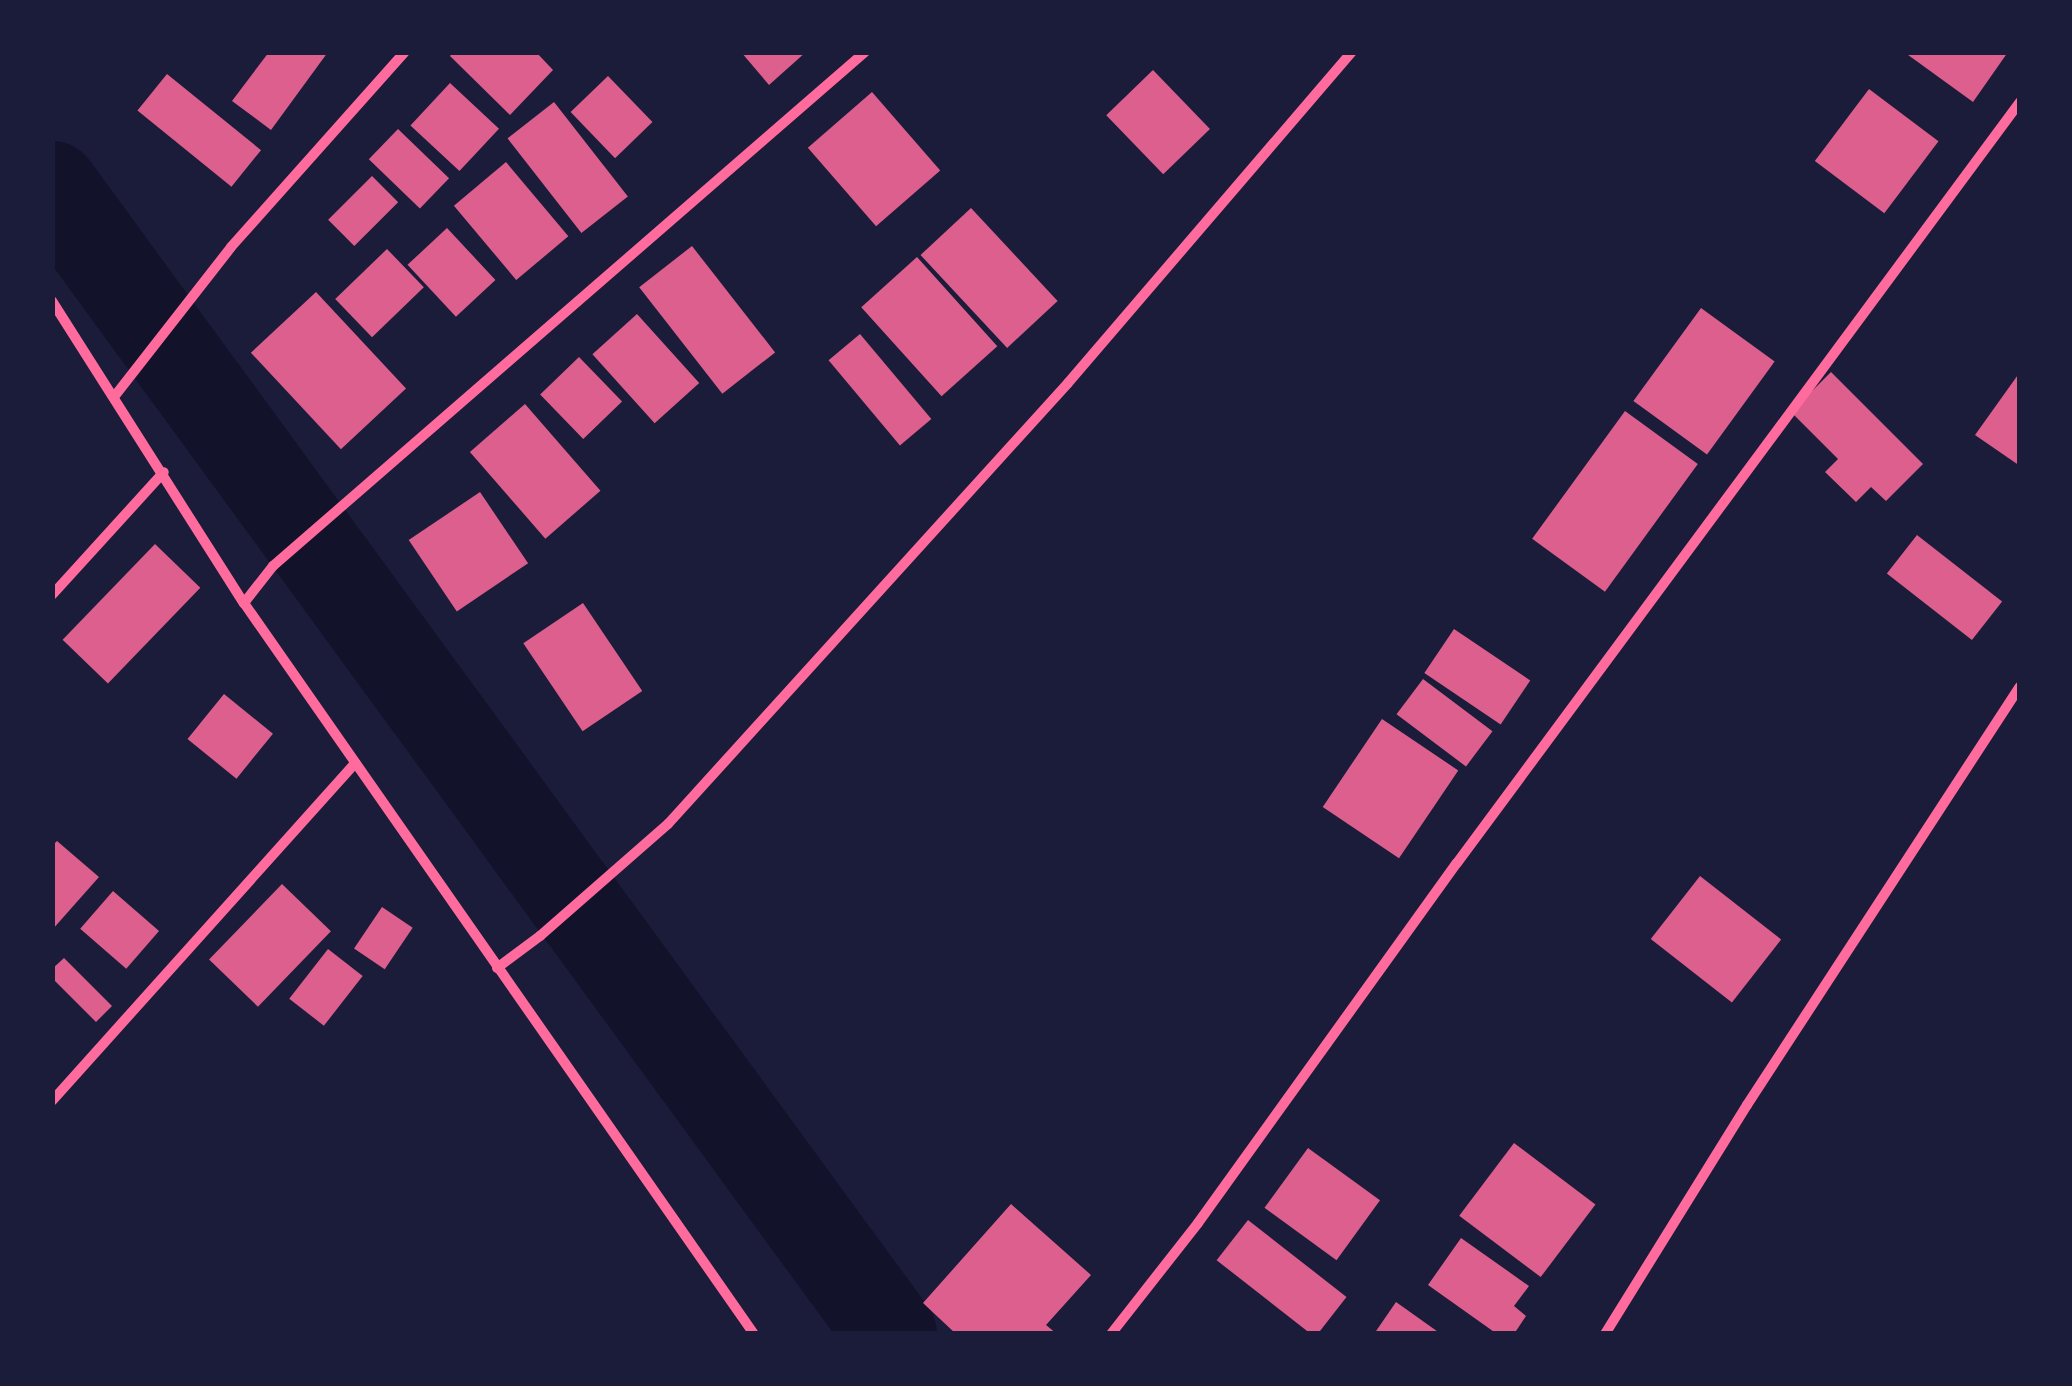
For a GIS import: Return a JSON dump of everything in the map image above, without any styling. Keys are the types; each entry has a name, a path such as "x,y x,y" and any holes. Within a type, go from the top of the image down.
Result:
{"street":[{"path":"114,397 231,247 405,52"},
{"path":"244,603 273,566 865,52"},
{"path":"497,968 540,936 668,824 1068,383 1352,52"},
{"path":"1111,1334 1198,1223 1457,863 2020,102"},
{"path":"52,301 244,603 754,1334"},
{"path":"52,596 164,472"},
{"path":"1605,1334 1747,1105 2020,688"},
{"path":"52,1102 355,763"}],"building":[{"path":"269,52 328,52 271,130 232,101"},
{"path":"453,52 536,52 553,70 510,115 450,56"},
{"path":"741,52 806,52 769,85"},
{"path":"1904,52 2008,52 1973,102"},
{"path":"1153,70 1210,129 1163,174 1106,115"},
{"path":"167,74 261,150 231,187 137,111"},
{"path":"608,76 652,122 615,158 571,112"},
{"path":"450,83 499,129 459,171 410,125"},
{"path":"1869,89 1938,141 1884,213 1815,161"},
{"path":"872,92 940,170 876,226 808,148"},
{"path":"554,102 628,197 581,233 508,138"},
{"path":"398,129 449,178 420,209 369,159"},
{"path":"506,162 568,236 516,280 454,206"},
{"path":"372,176 398,202 354,246 328,220"},
{"path":"971,208 1058,301 1007,348 921,255"},
{"path":"447,228 495,280 456,317 408,265"},
{"path":"692,246 775,352 722,394 639,287"},
{"path":"387,249 424,287 372,337 335,299"},
{"path":"917,257 997,346 942,396 861,307"},
{"path":"316,292 406,389 341,449 251,353"},
{"path":"1701,308 1775,361 1707,455 1633,401"},
{"path":"637,314 699,383 655,423 592,354"},
{"path":"860,334 931,419 900,445 829,360"},
{"path":"579,357 622,402 583,439 540,395"},
{"path":"1831,372 1923,464 1886,501 1871,487 1856,502 1825,472 1838,459 1791,412"},
{"path":"2020,372 2020,466 1975,435"},
{"path":"525,404 600,491 545,539 470,452"},
{"path":"1625,411 1698,464 1605,592 1532,539"},
{"path":"480,492 528,563 457,611 409,540"},
{"path":"1917,535 2002,601 1972,640 1887,574"},
{"path":"155,544 200,588 108,683 63,640"},
{"path":"583,603 642,691 583,731 523,643"},
{"path":"1454,629 1530,680 1501,724 1424,673"},
{"path":"1423,679 1492,731 1466,766 1397,714"},
{"path":"224,694 273,734 236,779 187,739"},
{"path":"1382,719 1458,770 1399,858 1323,807"},
{"path":"57,841 99,877 52,930 52,846"},
{"path":"1700,876 1781,939 1732,1002 1651,939"},
{"path":"282,884 331,931 258,1007 209,960"},
{"path":"113,891 159,931 126,969 80,929"},
{"path":"382,907 413,928 385,969 354,948"},
{"path":"328,949 363,976 324,1026 289,999"},
{"path":"64,958 112,1006 96,1022 52,978 52,969"},
{"path":"1514,1143 1595,1204 1541,1277 1459,1216"},
{"path":"1308,1148 1380,1200 1337,1260 1265,1208"},
{"path":"1011,1204 1091,1275 1046,1325 1057,1334 956,1334 923,1303"},
{"path":"1248,1220 1347,1297 1318,1334 1311,1334 1217,1260"},
{"path":"1461,1238 1529,1286 1514,1306 1526,1316 1514,1334 1497,1334 1428,1285"},
{"path":"1396,1302 1441,1334 1374,1334"}],"waterway":[{"path":"52,187 891,1334"}]}
